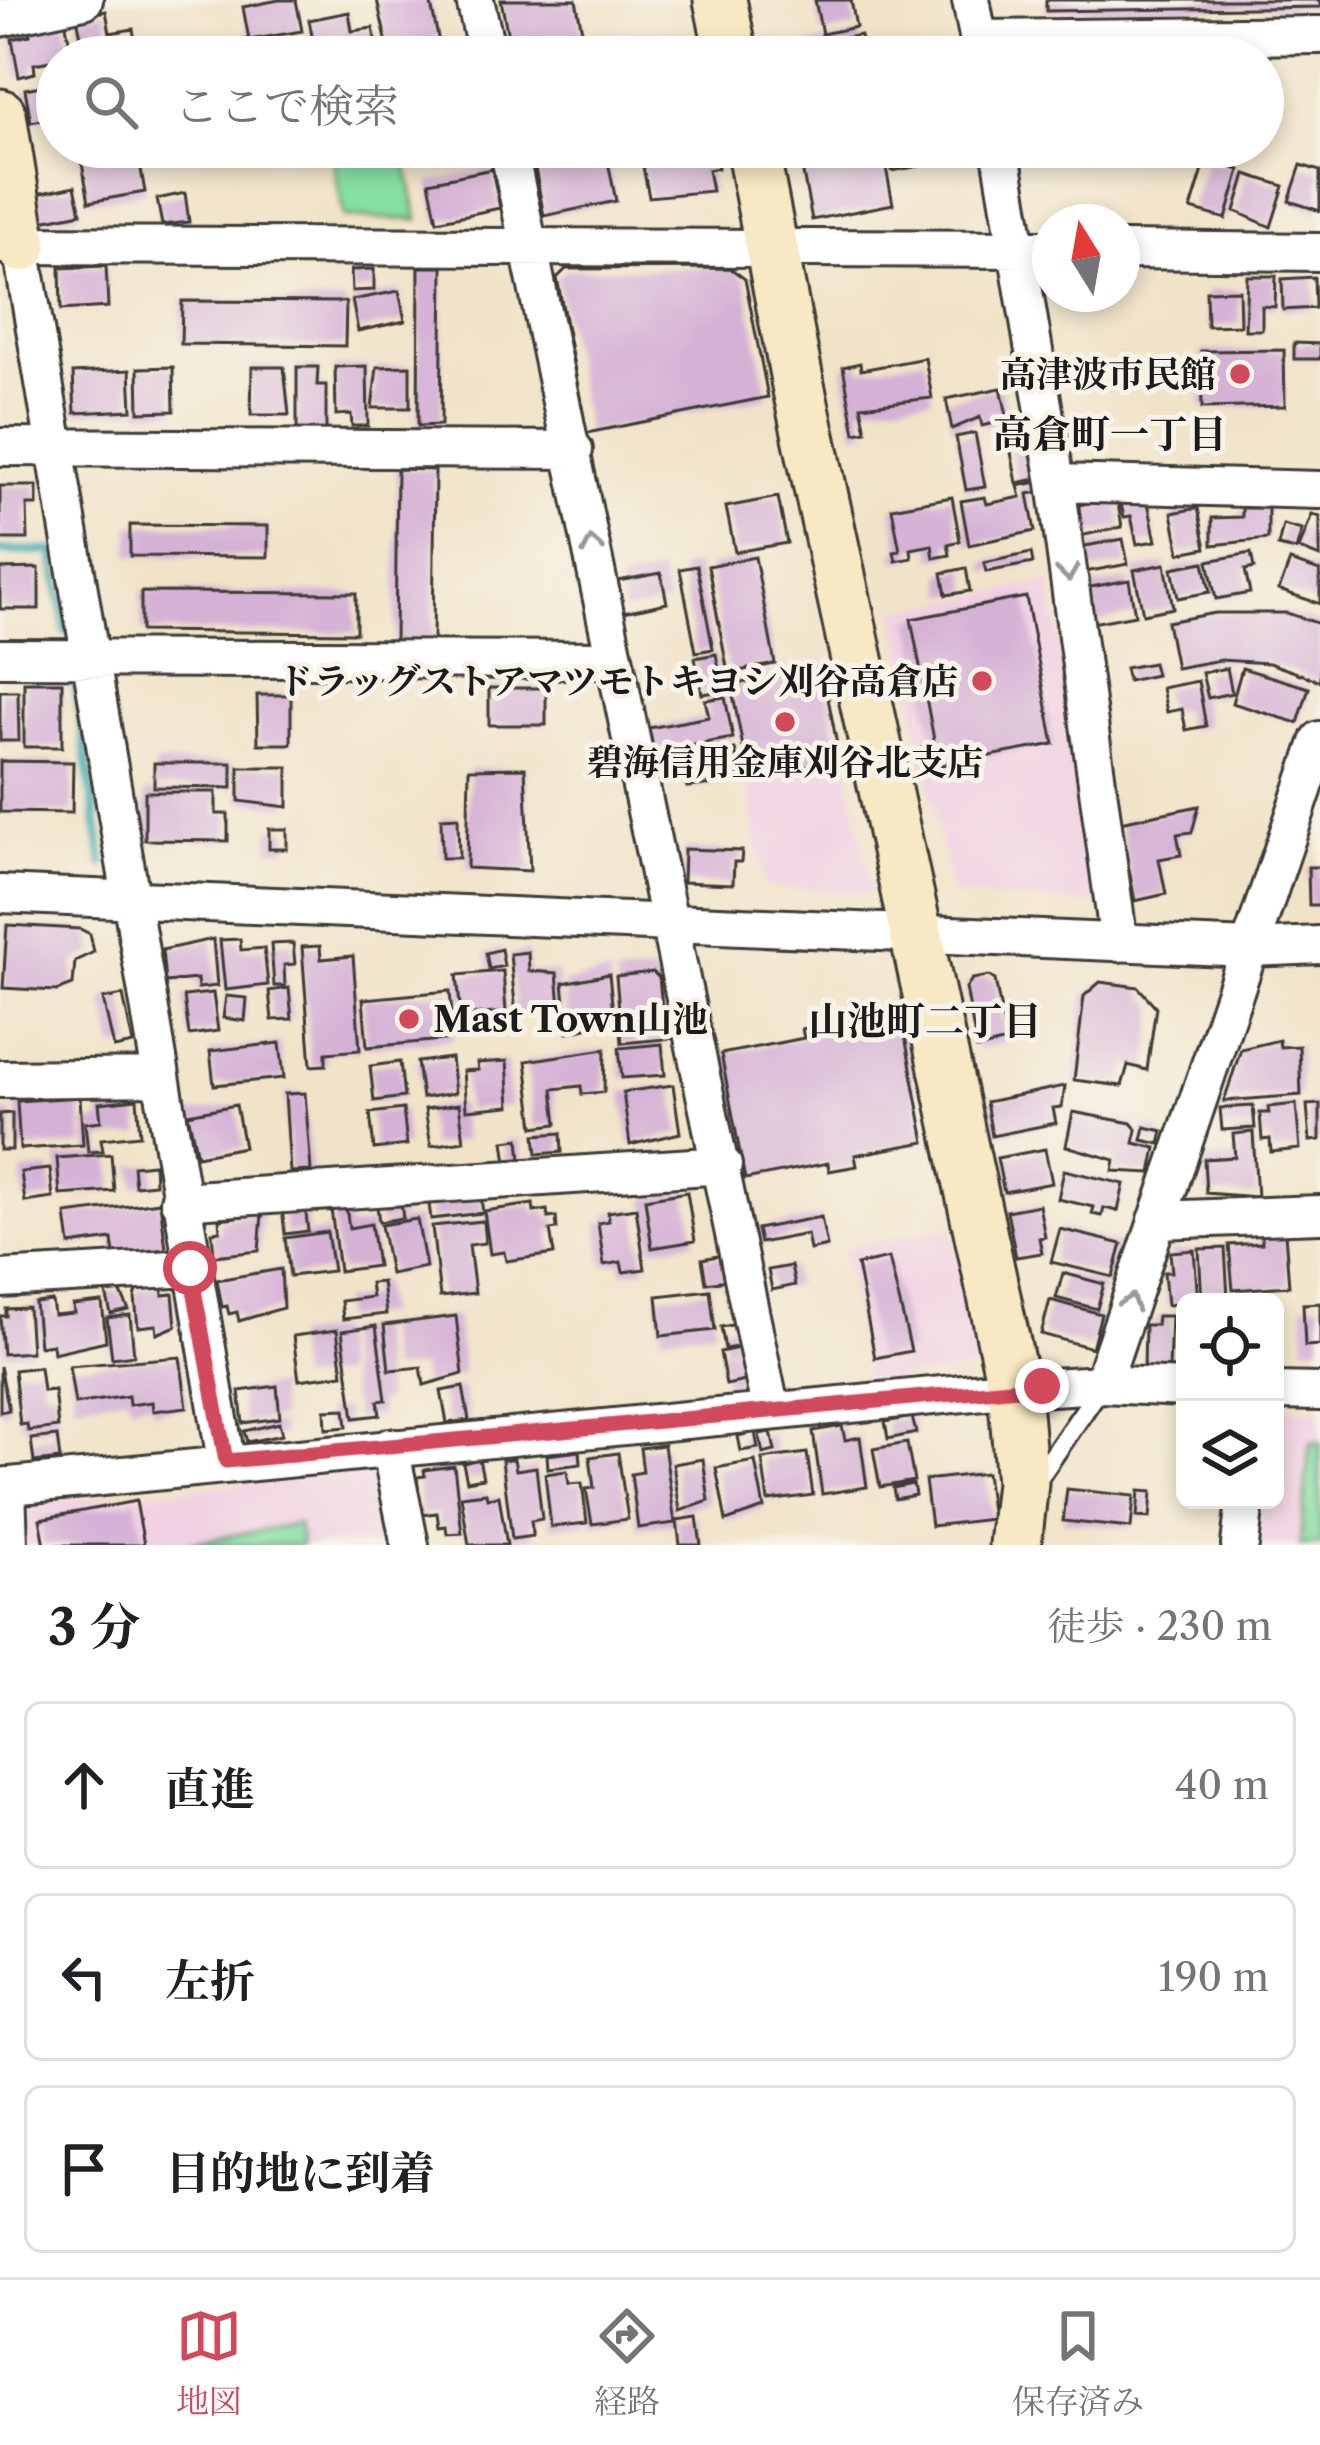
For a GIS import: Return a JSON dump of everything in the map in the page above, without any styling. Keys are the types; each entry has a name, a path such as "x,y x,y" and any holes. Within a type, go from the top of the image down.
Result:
{"street":[{"path":"0,18 84,0"},
{"path":"475,0 483,36"},
{"path":"720,0 728,36"},
{"path":"971,0 978,36"},
{"path":"1284,36 1320,35"},
{"path":"0,115 11,245 55,448 226,1461"},
{"path":"513,168 771,1412"},
{"path":"757,168 798,385 1014,1389 1022,1483 1015,1545"},
{"path":"1007,168 1032,240"},
{"path":"11,245 1032,249"},
{"path":"1140,250 1320,253"},
{"path":"1041,312 1056,483 1119,943"},
{"path":"0,447 574,449"},
{"path":"1056,483 1320,490"},
{"path":"0,658 614,660"},
{"path":"1102,1384 1320,740"},
{"path":"0,894 1119,943 1250,948 1320,945"},
{"path":"0,1079 161,1077"},
{"path":"179,1202 723,1165"},
{"path":"1157,1220 1320,1214"},
{"path":"0,1279 190,1268"},
{"path":"9,1545 3,1486 1014,1389 1102,1384 1176,1388"},
{"path":"1284,1391 1320,1392"},
{"path":"390,1447 410,1545"},
{"path":"1240,1545 1244,1509"}],"lane":[{"path":"1041,1474 1102,1384"}],"shaded area":[{"name":"ドラッグストアマツモトキヨシ刈谷高倉店","path":"1051,582 1096,903 951,895 895,611"},
{"name":"碧海信用金庫刈谷北支店","path":"825,659 873,894 765,887 726,678"},
{"path":"951,1227 978,1358 973,1370 867,1382 842,1248"},
{"path":"1284,1409 1320,1410 1320,1545 1258,1545 1261,1509 1284,1509"},
{"path":"377,1471 393,1545 24,1545 21,1505"}],"green space":[{"path":"335,168 407,168 418,220 344,217"},
{"path":"1310,1443 1320,1443 1320,1545 1300,1545"},
{"path":"298,1524 301,1545 190,1543"}],"building":[{"path":"296,0 302,31 248,36 243,7"},
{"path":"377,0 430,0 438,36 385,36"},
{"path":"501,0 576,0 583,36 508,36"},
{"path":"815,0 851,0 856,27 822,34"},
{"path":"1046,0 1320,0 1320,7 1046,11"},
{"path":"106,11 110,33 133,29 134,36 81,36 77,17"},
{"path":"349,12 352,31 373,28 374,36 312,36 309,20"},
{"path":"65,19 68,36 36,36 35,73 19,77 12,39 30,35 29,26"},
{"path":"36,87 36,121 31,122 25,89"},
{"path":"1301,165 1320,171 1320,211 1289,201"},
{"path":"83,168 141,168 145,192 89,202"},
{"path":"535,168 609,168 616,201 544,216"},
{"path":"643,168 718,168 708,170 712,191 649,197"},
{"path":"802,168 886,168 893,204 812,220"},
{"path":"1204,168 1240,170 1226,219 1191,209"},
{"path":"492,169 500,208 437,221 429,182"},
{"path":"1246,174 1284,186 1271,227 1235,211"},
{"path":"75,186 81,213 42,221 37,194"},
{"path":"185,193 189,222 162,225 157,199"},
{"path":"106,266 108,307 61,310 60,268"},
{"path":"419,267 443,267 441,425 418,426"},
{"path":"730,268 745,279 768,397 587,433 557,278 566,269"},
{"path":"374,269 374,290 352,291 351,270"},
{"path":"1247,276 1276,276 1275,307 1262,306 1262,330 1245,330"},
{"path":"1314,277 1315,308 1283,310 1282,279"},
{"path":"1239,290 1240,325 1207,326 1206,291"},
{"path":"399,291 405,321 358,331 352,300"},
{"path":"182,301 346,302 345,346 181,344"},
{"path":"1294,343 1320,344 1320,359 1294,359"},
{"path":"1284,350 1285,406 1202,408 1201,351"},
{"path":"925,358 932,398 861,406 866,431 855,433 843,367 860,363 861,370"},
{"path":"367,366 368,426 352,426 351,414 336,415 335,367"},
{"path":"410,366 410,408 372,408 377,367"},
{"path":"173,367 174,411 139,412 138,368"},
{"path":"252,367 284,367 289,415 251,415"},
{"path":"297,367 318,367 317,385 326,385 326,432 297,432"},
{"path":"130,370 132,410 75,413 73,373"},
{"path":"1001,388 1008,420 982,426 980,417 952,429 946,399"},
{"path":"975,433 985,487 966,490 956,437"},
{"path":"1027,434 1036,479 1017,483 1008,437"},
{"path":"397,469 435,470 433,643 395,643"},
{"path":"1037,482 1039,492 1028,494 1035,531 969,545 961,501 985,497 987,504 1021,497 1018,486"},
{"path":"0,486 37,486 37,505 27,505 28,539 0,539"},
{"path":"778,497 787,543 735,552 726,507"},
{"path":"952,497 960,541 948,544 950,555 934,558 932,545 911,549 912,558 896,561 894,552 900,551 892,508"},
{"path":"1117,497 1122,527 1080,536 1074,506"},
{"path":"1147,498 1156,541 1137,544 1131,516 1124,517 1121,504"},
{"path":"1198,508 1206,548 1180,553 1172,513"},
{"path":"1242,508 1268,508 1268,539 1212,545 1212,518 1242,517"},
{"path":"1312,514 1320,517 1320,557 1299,549"},
{"path":"130,525 268,526 268,557 130,556"},
{"path":"1283,525 1302,530 1296,550 1278,546"},
{"path":"1123,539 1128,564 1085,572 1080,547"},
{"path":"1031,553 1033,563 986,572 984,563"},
{"path":"1251,553 1254,568 1245,570 1250,593 1216,599 1208,561"},
{"path":"755,557 775,664 728,673 708,566"},
{"path":"1290,561 1320,571 1320,604 1279,590"},
{"path":"1204,562 1210,592 1178,598 1172,568"},
{"path":"1165,564 1173,608 1143,614 1134,570"},
{"path":"697,566 713,649 696,652 680,569"},
{"path":"39,568 39,609 0,609 0,569"},
{"path":"966,568 970,591 946,595 942,573"},
{"path":"661,573 667,603 624,612 618,581"},
{"path":"1129,580 1135,615 1092,623 1085,588"},
{"path":"141,592 356,593 356,633 141,631"},
{"name":"ドラッグストアマツモトキヨシ刈谷高倉店","path":"1026,597 1054,744 926,768 922,748 935,745 911,619"},
{"path":"1215,613 1287,613 1320,624 1320,681 1269,663 1220,660 1176,668 1167,622"},
{"path":"716,654 723,691 702,694 695,658"},
{"path":"1153,663 1156,675 1128,681 1125,668"},
{"name":"碧海信用金庫刈谷北支店","path":"822,667 840,760 749,778 731,685"},
{"path":"1227,668 1232,693 1208,698 1202,673"},
{"path":"1242,668 1309,688 1298,723 1232,703"},
{"path":"1198,681 1206,726 1186,730 1182,709 1167,712 1162,688"},
{"path":"24,682 62,682 62,747 24,747"},
{"path":"489,688 546,688 546,725 489,725"},
{"path":"0,691 18,691 19,741 0,741"},
{"path":"257,695 291,695 291,744 258,744"},
{"path":"725,697 733,738 654,752 649,728 709,717 705,700"},
{"path":"735,749 741,781 687,787 685,779 672,782 669,762"},
{"path":"0,761 73,762 72,813 0,812"},
{"path":"154,763 232,763 232,788 154,787"},
{"path":"239,767 288,767 288,807 239,801"},
{"path":"525,768 530,871 467,868 469,769"},
{"path":"145,792 216,792 216,814 228,814 228,841 145,840"},
{"path":"1199,806 1192,832 1177,834 1181,855 1159,859 1166,894 1135,901 1120,822"},
{"path":"458,817 459,858 442,858 441,818"},
{"path":"269,829 287,829 287,849 269,849"},
{"path":"684,849 742,851 741,862 734,862 733,884 683,882"},
{"path":"1308,867 1320,867 1320,905 1309,905"},
{"path":"7,925 80,929 90,934 94,952 75,961 73,985 57,991 3,988"},
{"path":"213,939 217,986 198,988 197,979 165,982 162,950"},
{"path":"240,939 241,950 264,948 268,985 225,990 220,940"},
{"path":"293,943 295,964 284,965 285,986 274,986 271,944"},
{"path":"320,946 321,959 353,956 360,1050 326,1053 326,1065 311,1066 302,947"},
{"path":"501,949 504,966 489,969 486,953"},
{"path":"528,952 529,971 557,973 560,1007 516,1015 510,954"},
{"path":"503,971 506,1012 461,1016 457,975"},
{"path":"653,972 659,978 663,1016 674,1015 676,1038 622,1043 616,976"},
{"path":"609,974 614,1022 568,1032 563,983"},
{"path":"989,976 995,980 1007,1042 977,1049 966,988 972,979"},
{"path":"1100,982 1138,987 1156,1007 1147,1070 1128,1065 1122,1086 1074,1080 1084,996"},
{"path":"289,988 292,1019 272,1020 269,991"},
{"name":"Mast Town山池","path":"450,991 454,1039 367,1047 363,999"},
{"path":"213,993 218,1031 189,1035 184,996"},
{"path":"123,995 133,1044 114,1048 103,999"},
{"path":"226,996 247,998 245,1021 223,1018"},
{"path":"900,1010 925,1142 855,1155 857,1166 829,1171 828,1163 745,1179 721,1054 804,1038 802,1029"},
{"path":"1279,1040 1280,1047 1299,1046 1301,1095 1224,1101 1241,1049"},
{"path":"280,1043 284,1078 214,1085 210,1051"},
{"path":"662,1044 665,1075 622,1078 619,1048"},
{"path":"605,1049 604,1092 582,1094 581,1086 553,1089 557,1124 534,1127 526,1061"},
{"path":"451,1058 455,1093 422,1098 417,1062"},
{"path":"507,1061 510,1106 466,1110 463,1071 478,1070 477,1063"},
{"path":"400,1062 404,1097 374,1101 370,1066"},
{"path":"673,1085 680,1133 630,1145 623,1092"},
{"path":"1065,1086 1062,1107 1053,1108 1056,1123 992,1136 986,1102"},
{"path":"305,1093 311,1171 290,1172 285,1094"},
{"path":"80,1097 83,1145 20,1149 17,1101"},
{"path":"137,1099 140,1135 101,1139 103,1151 88,1152 85,1123 101,1121 99,1103"},
{"path":"459,1104 464,1141 431,1146 425,1109"},
{"path":"1296,1104 1300,1149 1271,1152 1270,1139 1262,1140 1260,1113 1269,1113 1268,1107"},
{"path":"1320,1104 1320,1140 1310,1141 1307,1105"},
{"path":"236,1105 244,1147 197,1156 188,1114"},
{"path":"1253,1106 1255,1128 1222,1130 1220,1108"},
{"path":"403,1109 407,1145 374,1149 370,1113"},
{"path":"1073,1112 1131,1123 1137,1130 1134,1143 1156,1148 1151,1173 1113,1171 1115,1160 1066,1146"},
{"path":"12,1113 12,1150 0,1150 0,1114"},
{"path":"1145,1127 1163,1131 1160,1144 1142,1140"},
{"path":"1253,1132 1257,1197 1206,1193 1204,1159 1235,1157 1233,1134"},
{"path":"561,1133 562,1152 537,1154 535,1135"},
{"path":"519,1139 521,1160 507,1163 504,1141"},
{"path":"1045,1149 1052,1183 1004,1192 997,1158"},
{"path":"111,1154 114,1191 60,1195 57,1158"},
{"path":"154,1164 155,1184 135,1186 133,1166"},
{"path":"50,1169 53,1198 25,1202 21,1172"},
{"path":"1064,1170 1124,1184 1118,1211 1104,1208 1102,1216 1092,1214 1094,1207 1058,1199"},
{"path":"687,1192 695,1241 652,1248 645,1199"},
{"path":"481,1198 483,1213 431,1219 429,1204"},
{"path":"160,1202 166,1249 114,1255 112,1239 70,1245 66,1214"},
{"path":"401,1202 403,1218 379,1222 377,1206"},
{"path":"533,1204 534,1212 547,1210 548,1218 556,1217 557,1229 550,1230 554,1254 506,1261 504,1252 490,1254 484,1211"},
{"path":"305,1205 308,1231 285,1234 282,1208"},
{"path":"1039,1205 1045,1237 1039,1238 1042,1253 1016,1257 1007,1211"},
{"path":"346,1207 349,1228 371,1224 377,1266 339,1271 331,1209"},
{"path":"636,1208 645,1269 623,1272 621,1262 604,1265 598,1223 609,1221 608,1212"},
{"path":"262,1214 259,1251 214,1256 212,1232 220,1231 219,1219"},
{"path":"821,1217 827,1246 810,1250 807,1234 760,1243 757,1229"},
{"path":"417,1219 426,1267 390,1274 381,1225"},
{"path":"483,1221 485,1243 469,1245 475,1293 440,1297 432,1226"},
{"path":"1060,1229 1122,1244 1113,1277 1051,1262"},
{"path":"327,1232 333,1271 290,1276 285,1238"},
{"path":"1285,1233 1289,1286 1233,1290 1229,1245 1262,1243 1262,1235"},
{"path":"1225,1248 1228,1293 1202,1293 1199,1249"},
{"path":"1194,1250 1197,1293 1176,1293 1176,1304 1167,1305 1164,1272 1172,1272 1170,1252"},
{"path":"723,1255 727,1280 706,1283 702,1259"},
{"path":"889,1258 911,1351 875,1358 857,1265"},
{"path":"791,1266 795,1285 772,1290 768,1270"},
{"path":"281,1269 283,1308 239,1321 237,1312 229,1314 227,1306 222,1307 217,1280"},
{"path":"1063,1273 1104,1284 1097,1309 1056,1298"},
{"path":"382,1282 386,1314 343,1319 341,1301 372,1297 370,1283"},
{"path":"162,1287 163,1295 173,1294 176,1326 157,1334 156,1325 138,1327 135,1298 137,1290"},
{"path":"710,1290 715,1330 661,1336 657,1296"},
{"path":"120,1291 129,1310 111,1314 106,1293"},
{"path":"1050,1300 1101,1314 1092,1348 1041,1334"},
{"path":"52,1301 54,1315 74,1313 73,1305 102,1302 106,1341 53,1353 52,1344 39,1346 35,1303"},
{"path":"1320,1303 1320,1345 1305,1346 1303,1304"},
{"path":"28,1308 31,1352 3,1354 0,1316 6,1316 6,1309"},
{"path":"130,1315 134,1355 112,1358 107,1318"},
{"path":"456,1316 463,1374 424,1385 421,1367 389,1370 384,1325"},
{"path":"1157,1316 1171,1316 1169,1370 1144,1369 1145,1325 1156,1325"},
{"path":"737,1324 742,1346 725,1349 721,1327"},
{"path":"376,1326 386,1400 378,1401 380,1415 354,1418 342,1331"},
{"path":"337,1330 343,1374 299,1380 293,1336"},
{"path":"743,1347 750,1380 726,1385 720,1352"},
{"path":"180,1357 187,1407 153,1411 152,1402 129,1405 128,1396 75,1404 69,1366"},
{"path":"0,1366 9,1410 0,1412"},
{"path":"40,1367 43,1391 54,1390 58,1427 28,1431 27,1424 20,1425 14,1370"},
{"path":"277,1386 280,1418 243,1423 239,1391"},
{"path":"463,1387 469,1420 447,1423 441,1391"},
{"path":"345,1409 347,1427 326,1429 325,1410"},
{"path":"912,1417 916,1433 888,1439 885,1422"},
{"path":"279,1423 282,1435 247,1442 244,1431"},
{"path":"842,1426 845,1440 860,1437 867,1487 822,1494 813,1431"},
{"path":"755,1432 758,1448 741,1451 738,1436"},
{"path":"771,1432 775,1451 763,1454 759,1434"},
{"path":"57,1436 60,1459 34,1462 31,1439"},
{"path":"907,1443 914,1481 880,1487 873,1449"},
{"path":"664,1445 675,1523 638,1528 631,1474 643,1472 640,1448"},
{"path":"580,1451 581,1464 548,1468 547,1455"},
{"path":"618,1453 628,1519 592,1524 586,1489 594,1488 590,1457"},
{"path":"807,1453 813,1495 768,1501 762,1459"},
{"path":"479,1459 483,1478 467,1481 463,1463"},
{"path":"514,1459 516,1470 536,1467 542,1519 531,1521 533,1536 512,1539 502,1460"},
{"path":"703,1459 709,1501 680,1511 673,1464"},
{"path":"755,1461 764,1508 726,1521 716,1468"},
{"path":"454,1466 462,1533 447,1534 446,1526 439,1527 437,1513 421,1515 417,1477 425,1476 424,1470"},
{"path":"567,1471 569,1484 582,1483 587,1523 551,1527 545,1474"},
{"path":"986,1473 992,1519 931,1526 925,1480"},
{"path":"913,1484 915,1495 895,1499 893,1488"},
{"path":"1067,1489 1134,1496 1131,1528 1063,1521"},
{"path":"1139,1491 1152,1492 1150,1518 1137,1517"},
{"path":"486,1493 487,1498 499,1496 507,1545 469,1545 461,1496"},
{"path":"136,1501 144,1545 45,1545 40,1519"},
{"path":"697,1517 701,1545 680,1545 677,1520"}],"waterway":[{"path":"0,551 53,551 66,632"},
{"path":"75,685 103,863"}],"place":[{"name":"高津波市民館","path":"1240,374"},
{"name":"ドラッグストアマツモトキヨシ刈谷高倉店","path":"982,681"},
{"name":"碧海信用金庫刈谷北支店","path":"785,722"},
{"name":"Mast Town山池","path":"409,1019"}],"district":[{"name":"高倉町一丁目","path":"1110,434"},
{"name":"山池町二丁目","path":"925,1021"}],"route":[{"path":"190,1268 226,1461 1042,1386"}]}
